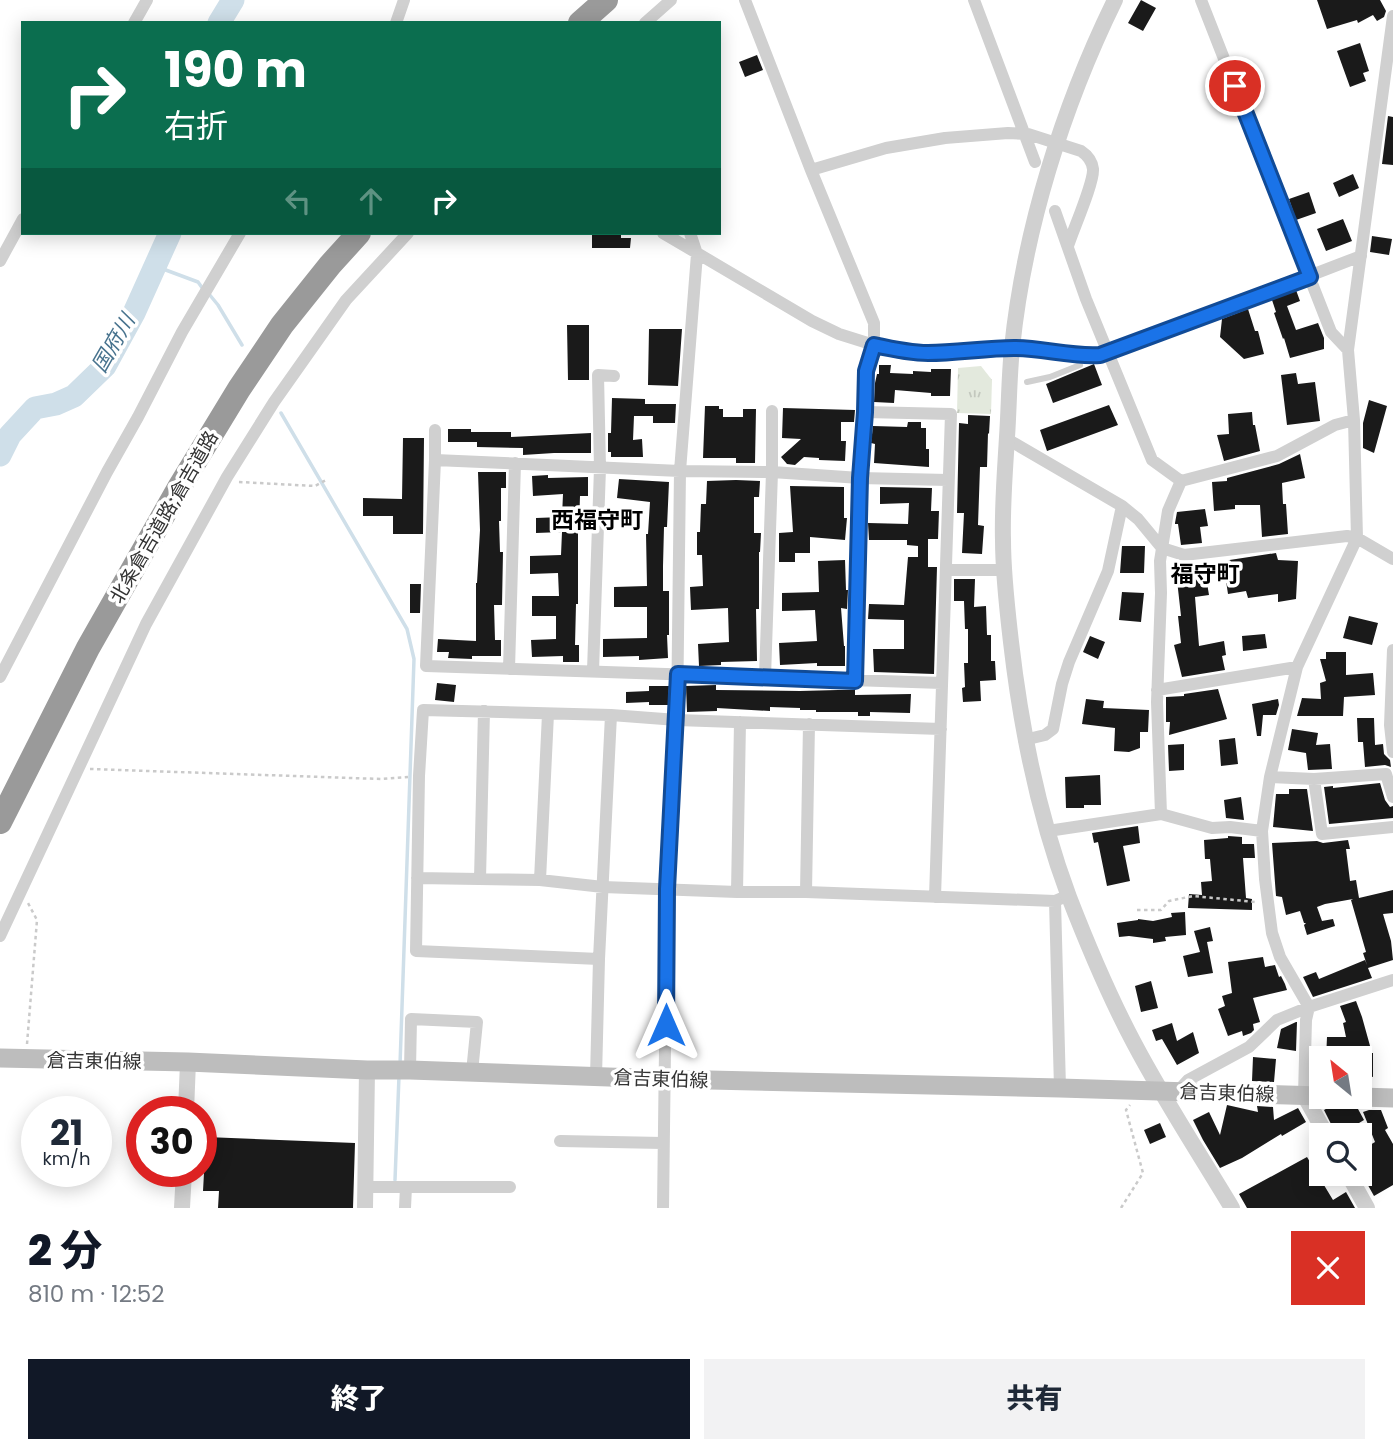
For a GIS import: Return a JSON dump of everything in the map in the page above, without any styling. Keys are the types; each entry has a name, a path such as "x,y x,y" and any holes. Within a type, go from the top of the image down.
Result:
{"highway":[{"path":"562,21 585,0"},
{"path":"582,21 606,0"},
{"name":"北条倉吉道路;倉吉道路","path":"0,792 77,641 168,479 215,402 272,318 339,235"},
{"name":"北条倉吉道路;倉吉道路","path":"0,822 88,649 180,486 282,325 357,235"}],"main road":[{"name":"倉吉東伯線","path":"0,1058 1309,1096"},
{"path":"1372,1097 1393,1098"}],"street":[{"path":"135,21 147,0"},
{"path":"397,21 404,0"},
{"path":"647,21 671,0"},
{"path":"745,0 874,323 874,345 866,371 860,478 855,681"},
{"path":"974,0 1035,162"},
{"path":"1060,1088 1062,898 1024,740 1004,570 1003,517 1012,348 1028,247 1036,212 1073,94 1115,0"},
{"path":"1201,0 1331,332 1349,351"},
{"path":"1207,15 1214,0"},
{"path":"1309,1053 1306,1020 1308,1007 1280,957 1272,933 1262,831 1270,777 1297,667 1357,538 1349,351 1393,19"},
{"path":"811,170 886,148 945,138 1024,133 1058,143 1084,153 1091,161 1093,172 1068,246"},
{"path":"1055,211 1086,299 1153,460 1181,481"},
{"path":"0,261 21,223"},
{"path":"0,677 107,472 239,235"},
{"path":"0,936 146,624 225,481 274,402 346,300 406,235"},
{"path":"666,235 812,321 839,334 905,352 926,353 1012,348 1089,356 1108,353 1361,256"},
{"path":"663,1208 667,889 677,719 680,471 697,254 691,235"},
{"path":"593,671 600,468 598,375 614,376"},
{"path":"765,677 772,411"},
{"path":"865,412 951,414 935,897"},
{"path":"1181,481 1277,456 1335,425 1354,420"},
{"path":"435,430 426,666 942,683"},
{"path":"1007,439 1122,506 1138,519 1162,548 1184,555 1347,536 1357,538 1393,559"},
{"path":"435,460 948,480"},
{"path":"509,669 515,464"},
{"path":"1161,814 1157,690 1160,561 1168,511 1181,481"},
{"path":"1024,740 1053,729 1069,662 1108,571 1122,506"},
{"path":"946,570 1004,570"},
{"path":"1393,650 1390,725 1393,752"},
{"path":"1157,690 1297,667"},
{"path":"598,959 416,951 423,710 941,729"},
{"path":"480,879 484,711"},
{"path":"540,880 548,714"},
{"path":"596,1077 598,959 611,715"},
{"path":"737,892 740,722"},
{"path":"806,892 808,724"},
{"path":"1270,777 1314,779 1386,774 1393,796"},
{"path":"1314,779 1322,834 1393,827"},
{"path":"1048,831 1161,814 1212,828 1262,831"},
{"path":"417,878 540,880 603,887 737,892 1062,898"},
{"path":"1062,898 1160,1091 1232,1208"},
{"path":"1160,1091 1188,1080 1249,1047 1277,1020 1308,1007 1393,980"},
{"path":"410,1070 411,1019 477,1022 472,1072"},
{"path":"187,1096 188,1062"},
{"path":"365,1208 368,1070"},
{"path":"560,1141 663,1143"},
{"path":"1355,1186 1367,1208"},
{"path":"182,1208 183,1187"},
{"path":"366,1187 510,1187"},
{"path":"405,1208 406,1187"}],"lane":[{"path":"1027,382 1050,377 1080,365"}],"path":[{"path":"225,481 315,486 326,480"},
{"path":"78,769 381,779 419,776"},
{"path":"22,891 37,920 26,1060"},
{"path":"1137,910 1161,910 1169,901 1193,896 1256,902 1267,893"},
{"path":"1121,1208 1143,1173 1126,1110 1160,1091"}],"green space":[{"path":"981,366 992,380 991,414 957,413 958,368"}],"building":[{"path":"1141,0 1156,8 1143,31 1128,23"},
{"path":"1317,0 1380,0 1386,11 1384,17 1377,21 1373,15 1358,23 1357,20 1327,29"},
{"path":"1360,43 1369,71 1363,73 1366,81 1350,87 1337,51"},
{"path":"757,55 763,70 745,77 739,62"},
{"path":"1388,116 1393,117 1393,165 1382,164"},
{"path":"1353,174 1359,188 1339,197 1333,183"},
{"path":"1309,192 1316,213 1296,220 1289,199"},
{"path":"1343,219 1352,241 1326,251 1317,229"},
{"path":"592,235 621,235 621,238 631,238 630,248 592,248"},
{"path":"1372,236 1392,239 1389,255 1370,252"},
{"path":"1296,290 1300,301 1287,306 1296,330 1318,323 1324,338 1324,349 1290,358 1272,300"},
{"path":"1248,309 1264,354 1244,359 1220,337 1222,319"},
{"path":"567,325 589,325 589,380 568,380"},
{"path":"649,329 682,329 678,386 648,385"},
{"path":"1094,364 1102,385 1053,403 1046,384"},
{"path":"879,365 891,365 890,373 913,374 913,371 951,369 950,396 895,390 894,403 874,402"},
{"path":"1296,373 1298,384 1315,382 1320,421 1287,425 1281,375"},
{"path":"612,398 645,399 645,404 676,404 675,423 653,423 653,416 634,416 633,440 642,439 643,457 611,457 611,452 608,452 608,433 611,433"},
{"path":"1369,400 1387,406 1374,453 1363,448 1363,423"},
{"path":"1109,405 1118,425 1047,451 1040,430"},
{"path":"705,406 719,406 719,409 723,409 723,417 743,417 743,409 756,409 755,463 736,463 736,458 703,458"},
{"path":"783,408 855,410 854,422 841,422 841,441 846,441 845,461 804,457 795,465 787,464 781,457 801,439 782,438"},
{"path":"1252,412 1260,451 1224,461 1217,435 1229,434 1228,414"},
{"path":"968,415 990,416 987,467 980,467 978,525 984,526 982,554 962,553 964,513 957,513 959,423 968,424"},
{"path":"908,422 921,422 921,428 926,428 929,467 874,463 875,444 871,443 873,426 907,427"},
{"path":"448,429 511,432 511,437 591,433 591,453 523,455 523,448 477,447 477,442 448,442"},
{"path":"403,438 424,438 423,534 393,534 393,516 363,516 363,498 402,499"},
{"path":"1300,454 1305,478 1282,483 1288,534 1262,537 1260,505 1235,505 1235,509 1214,511 1212,482 1227,481 1227,478 1279,464"},
{"path":"478,472 506,472 506,488 501,488 499,521 500,552 503,552 502,605 494,605 495,640 501,640 501,656 448,658 449,652 437,652 438,639 476,641 480,530"},
{"path":"548,475 548,478 588,477 588,496 580,496 578,526 575,645 579,645 579,662 563,662 563,656 532,657 531,640 556,639 556,616 532,616 532,596 559,596 558,573 530,574 530,556 561,555 562,532 536,533 536,518 562,517 563,494 533,496 532,476"},
{"path":"619,479 669,482 663,566 663,591 669,591 668,658 639,660 639,656 603,657 603,639 647,638 647,607 614,607 614,587 647,586 646,534 650,502 617,498"},
{"path":"707,481 760,481 759,497 754,497 754,533 761,533 759,609 756,609 757,661 699,666 698,644 729,642 728,608 691,610 690,587 703,586 702,555 697,555 701,504 706,504"},
{"path":"790,486 844,487 844,518 847,518 845,540 810,537 810,553 795,553 795,562 779,562 779,533 793,532"},
{"path":"880,487 932,488 931,511 939,511 938,539 928,539 928,567 937,567 934,674 874,672 873,649 904,649 904,620 868,619 869,604 904,605 908,557 918,557 918,546 907,545 907,540 869,540 868,523 908,524 909,503 880,504"},
{"path":"1205,509 1208,526 1200,527 1202,543 1181,545 1178,524 1175,524 1177,512"},
{"path":"1122,546 1145,546 1144,573 1120,573"},
{"path":"1276,553 1278,560 1298,561 1296,599 1278,602 1278,594 1248,598 1246,591 1228,594 1223,561"},
{"path":"845,560 847,609 841,608 845,666 817,666 817,663 780,665 779,643 817,641 815,610 782,611 782,593 819,592 818,561"},
{"path":"1206,577 1209,595 1195,597 1199,646 1224,641 1226,655 1222,656 1225,670 1182,677 1174,645 1181,643 1177,580"},
{"path":"954,579 975,579 974,607 986,606 987,635 991,635 991,661 995,661 996,680 980,681 981,701 963,702 964,663 968,663 968,629 965,629 964,601 954,601"},
{"path":"410,584 421,584 420,613 410,613"},
{"path":"1122,592 1144,593 1141,622 1119,620"},
{"path":"1349,616 1378,623 1372,645 1343,638"},
{"path":"1265,634 1267,648 1243,651 1242,636"},
{"path":"1090,636 1105,642 1098,659 1083,652"},
{"path":"1326,652 1346,652 1346,675 1373,673 1375,695 1344,697 1343,716 1297,716 1302,698 1321,699 1320,683 1326,681 1320,659 1326,659"},
{"path":"437,683 456,685 454,702 435,700"},
{"path":"716,685 716,690 855,690 855,695 911,694 910,713 870,712 870,716 858,716 858,712 816,712 800,708 770,707 770,711 717,708 717,711 687,712 686,686"},
{"path":"649,686 669,686 668,705 626,703 626,692 649,691"},
{"path":"1218,689 1227,719 1169,735 1166,697"},
{"path":"1086,699 1104,701 1103,708 1149,710 1148,732 1140,732 1140,748 1129,752 1114,751 1115,728 1082,724"},
{"path":"1278,699 1276,715 1263,715 1261,736 1257,736 1252,704"},
{"path":"1357,718 1374,718 1375,745 1383,744 1384,754 1390,760 1391,767 1365,767 1363,742 1358,742"},
{"path":"1292,729 1318,733 1316,745 1330,744 1332,769 1308,770 1306,753 1288,750"},
{"path":"1235,738 1238,764 1221,766 1219,740"},
{"path":"1184,744 1184,770 1169,771 1168,745"},
{"path":"1100,775 1101,805 1066,808 1065,777"},
{"path":"1380,783 1385,800 1390,807 1393,806 1393,818 1329,824 1324,787"},
{"path":"1289,789 1307,789 1313,831 1273,827 1276,794 1289,794"},
{"path":"1241,797 1244,820 1226,818 1224,800"},
{"path":"1138,826 1140,843 1123,846 1130,881 1107,886 1098,842 1094,843 1092,833"},
{"path":"1242,837 1242,844 1254,844 1255,858 1243,858 1246,898 1252,899 1252,910 1188,908 1189,894 1202,895 1201,882 1212,881 1210,859 1205,859 1204,840"},
{"path":"1348,840 1350,849 1346,849 1350,881 1356,880 1359,898 1393,890 1393,913 1383,914 1393,960 1368,968 1372,978 1313,997 1303,977 1316,972 1319,979 1365,960 1367,965 1363,953 1366,952 1351,900 1353,899 1317,907 1322,921 1333,919 1335,926 1307,935 1304,925 1306,923 1300,911 1286,915 1282,897 1276,896 1272,843"},
{"path":"1185,912 1186,935 1165,937 1166,941 1153,943 1153,939 1119,937 1117,923 1138,919 1153,921 1172,917 1171,913"},
{"path":"1210,927 1213,941 1207,942 1213,973 1188,977 1183,956 1200,952 1194,931"},
{"path":"1263,957 1265,967 1275,965 1287,990 1253,998 1260,1022 1253,1024 1254,1030 1251,1033 1243,1036 1242,1031 1228,1036 1218,1009 1225,1006 1222,996 1232,993 1228,962"},
{"path":"1151,981 1158,1008 1141,1012 1135,986"},
{"path":"1356,1001 1370,1046 1327,1046 1327,1037 1346,1037 1343,1023 1346,1022 1340,1006"},
{"path":"1297,1022 1296,1051 1277,1048 1281,1029"},
{"path":"1172,1023 1177,1041 1193,1032 1199,1053 1177,1065 1162,1039 1156,1041 1152,1030"},
{"path":"1253,1057 1276,1059 1274,1082 1252,1081"},
{"path":"1227,1105 1258,1112 1257,1106 1273,1107 1274,1120 1298,1108 1306,1122 1220,1168 1193,1120 1209,1112 1220,1135"},
{"path":"1324,1110 1359,1110 1364,1120 1359,1123 1330,1123"},
{"path":"1381,1110 1388,1128 1385,1130 1393,1144 1393,1185 1374,1196 1368,1186 1372,1186 1372,1144 1375,1142 1372,1123 1367,1123 1363,1112"},
{"path":"1160,1123 1166,1137 1150,1144 1144,1130"},
{"path":"217,1137 355,1143 353,1208 218,1208 219,1191 203,1191 203,1187 217,1187"},
{"path":"1307,1157 1309,1186 1325,1186 1333,1200 1346,1192 1355,1208 1247,1208 1239,1194"}],"waterway":[{"name":"国府川","path":"220,21 233,0"},
{"name":"国府川","path":"0,455 10,435 35,408 56,404 74,396 105,366 134,313 169,235"},
{"path":"155,266 198,282 203,289"},
{"path":"209,294 242,345"},
{"path":"281,413 407,629 414,659 400,1065"},
{"path":"395,1180 399,1076"}],"district":[{"name":"西福守町","path":"597,520"},
{"name":"福守町","path":"1205,574"}],"route":[{"path":"666,1025 667,889 678,674 855,681 860,478 866,371 874,345 905,352 926,353 1012,348 1100,355 1310,277 1235,86"}]}
